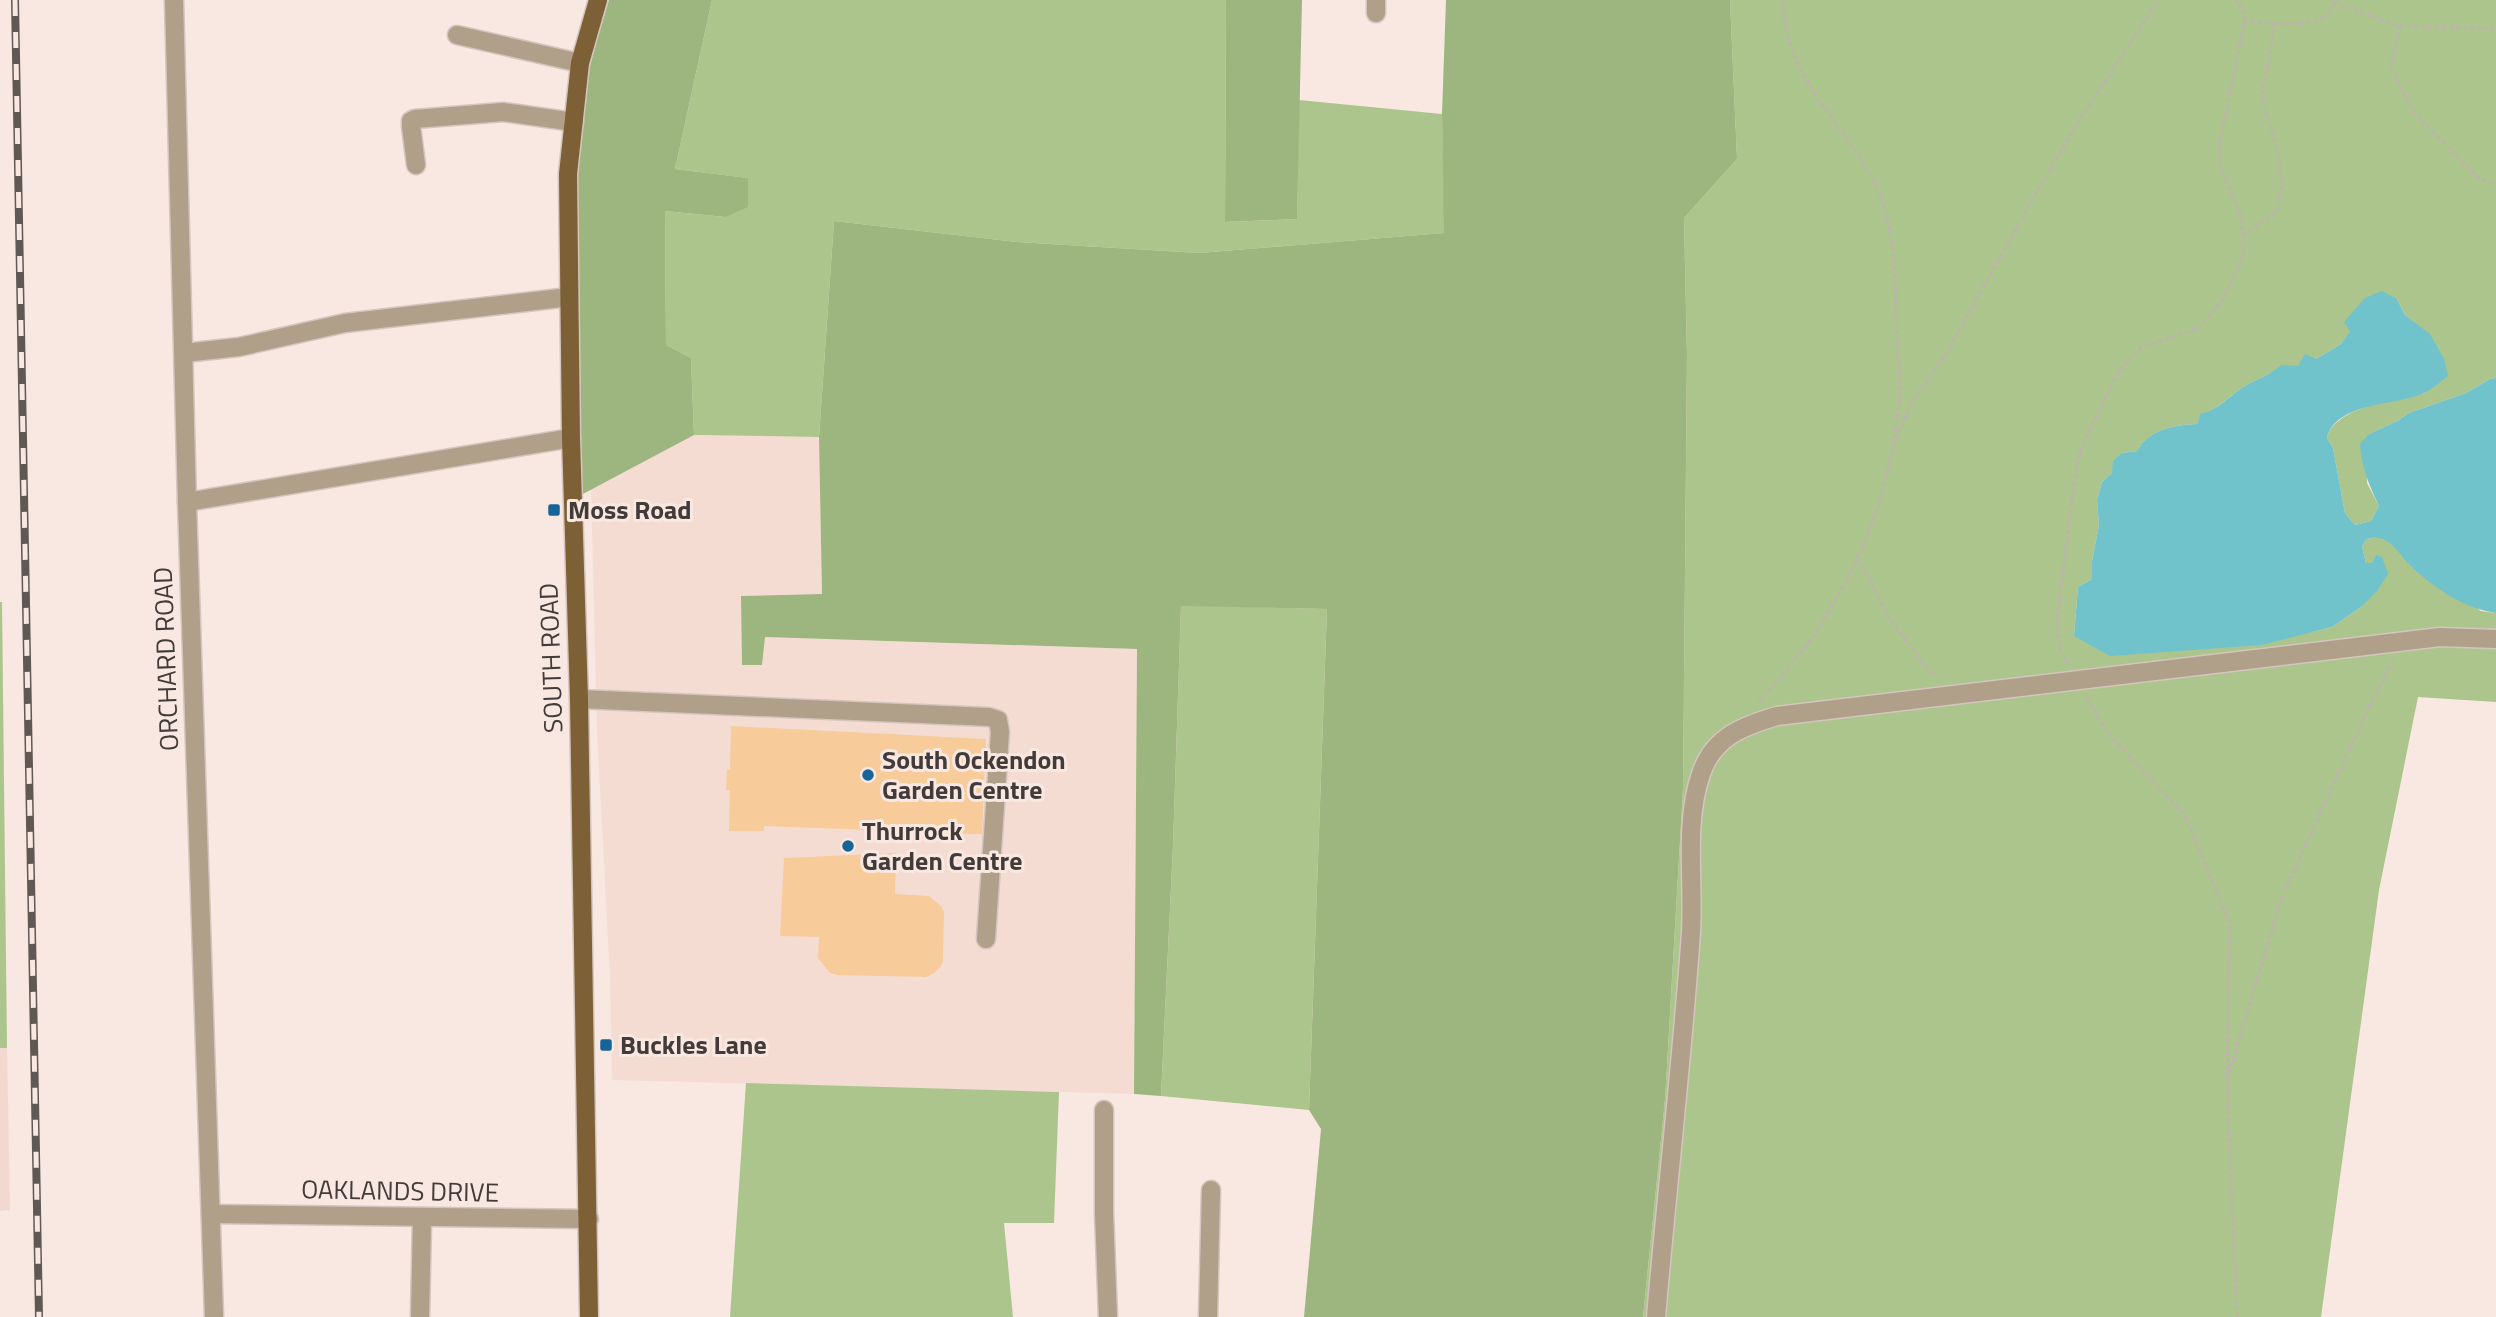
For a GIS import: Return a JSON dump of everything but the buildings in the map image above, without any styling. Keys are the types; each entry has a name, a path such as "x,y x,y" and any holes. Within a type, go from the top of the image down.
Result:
{"main road":[{"name":"SOUTH ROAD","path":"589,1317 568,174 580,63 598,0"}],"street":[{"name":"ORCHARD ROAD","path":"174,0 187,502 214,1317"},
{"path":"457,35 580,63"},
{"path":"416,165 411,126 411,121 415,119 503,112 573,122"},
{"path":"184,353 239,347 345,323 569,297"},
{"path":"187,502 571,439"},
{"path":"1656,1317 1691,930 1694,802 1701,772 1721,741 1746,725 1777,716 2440,637 2496,639"},
{"path":"579,699 640,706 989,717 998,720 1000,732 986,939"},
{"path":"1104,1110 1108,1317"},
{"path":"1208,1317 1211,1190"},
{"name":"OAKLANDS DRIVE","path":"211,1214 589,1219"},
{"path":"420,1317 422,1218"}],"path":[{"path":"1757,704 1783,677 1810,640 1838,599 1859,558 1889,470 1899,397 1896,279 1888,222 1874,181 1795,57 1785,26 1782,0"},
{"path":"1893,447 1910,407 1945,354 2069,137 2158,0"},
{"path":"2236,0 2245,13 2219,145 2219,164 2242,219 2243,257 2224,298 2199,328 2138,348 2118,374 2081,448 2057,619 2060,649 2105,730 2185,816 2230,924 2227,1080 2237,1317"},
{"path":"2244,20 2274,24 2311,23 2328,16 2334,1 2399,26 2496,29"},
{"path":"2243,235 2276,213 2281,188 2280,159 2262,88 2274,24"},
{"path":"2399,26 2391,67 2413,111 2477,177 2496,185"},
{"path":"1859,558 1889,618 1931,674 1952,695"},
{"path":"2227,1080 2281,897 2368,709 2404,641"}],"shaded area":[{"name":"South Ockendon Garden Centre","path":"694,435 819,437 822,594 741,596 742,665 765,637 1137,649 1134,1094 612,1080 610,978 597,732 591,489"},
{"path":"0,1048 7,1048 10,1210 0,1211"}],"green space":[{"path":"609,0 712,0 675,169 748,178 748,207 725,217 665,211 666,345 691,358 694,435 581,495 575,289 577,185 589,73"},
{"path":"712,0 1226,0 1225,222 1297,219 1299,100 1442,114 1445,233 1199,253 1017,242 834,221 819,437 694,435 691,358 666,345 665,211 725,217 747,178 675,169"},
{"path":"1226,0 1302,0 1297,219 1225,222"},
{"path":"1446,0 1730,0 1737,159 1684,218 1687,355 1683,789 1665,1100 1643,1317 1304,1317 1321,1129 1309,1110 1327,609 1181,606 1161,1096 1134,1094 1137,649 765,637 762,665 742,665 741,596 822,594 819,437 834,221 1017,242 1199,253 1444,233 1442,114"},
{"path":"1730,0 2496,0 2496,378 2466,393 2409,413 2369,434 2367,483 2379,506 2371,521 2355,525 2345,513 2333,448 2327,438 2332,427 2341,419 2368,406 2425,393 2430,335 2405,315 2397,299 2350,331 2341,344 2316,359 2298,366 2281,366 2200,415 2197,424 2154,433 2137,451 2122,453 2112,473 2102,482 2097,500 2099,525 2092,561 2092,579 2078,587 2074,636 2312,632 2332,627 2361,607 2372,563 2366,563 2362,546 2367,539 2378,537 2481,611 2496,613 2496,702 2418,697 2379,890 2321,1317 1643,1317 1665,1100 1683,789 1687,355 1684,218 1737,159"},
{"path":"2,602 7,1048 0,1048"},
{"path":"1181,605 1327,609 1309,1110 1161,1096"},
{"path":"746,1083 1059,1092 1054,1223 1004,1223 1013,1317 730,1317"}],"water":[{"path":"2382,291 2397,299 2405,315 2430,334 2444,359 2448,376 2426,392 2355,411 2342,417 2333,426 2327,438 2333,448 2345,513 2355,525 2371,521 2379,506 2361,453 2360,444 2369,434 2409,413 2466,393 2496,378 2496,613 2471,606 2448,595 2416,571 2391,544 2375,538 2367,539 2362,546 2366,563 2372,563 2376,555 2382,557 2388,574 2377,591 2361,607 2332,627 2261,645 2110,656 2074,636 2078,587 2092,579 2092,561 2099,525 2097,500 2102,482 2112,473 2113,461 2122,453 2137,451 2154,433 2197,424 2200,414 2213,409 2281,365 2298,366 2305,354 2316,359 2341,344 2350,331 2344,322 2365,298"}],"railway":[{"path":"15,0 39,1317"}],"place":[{"name":"Moss Road","path":"554,510"},
{"name":"South Ockendon Garden Centre","path":"868,775"},
{"name":"Thurrock Garden Centre","path":"848,846"},
{"name":"Buckles Lane","path":"606,1045"}]}
